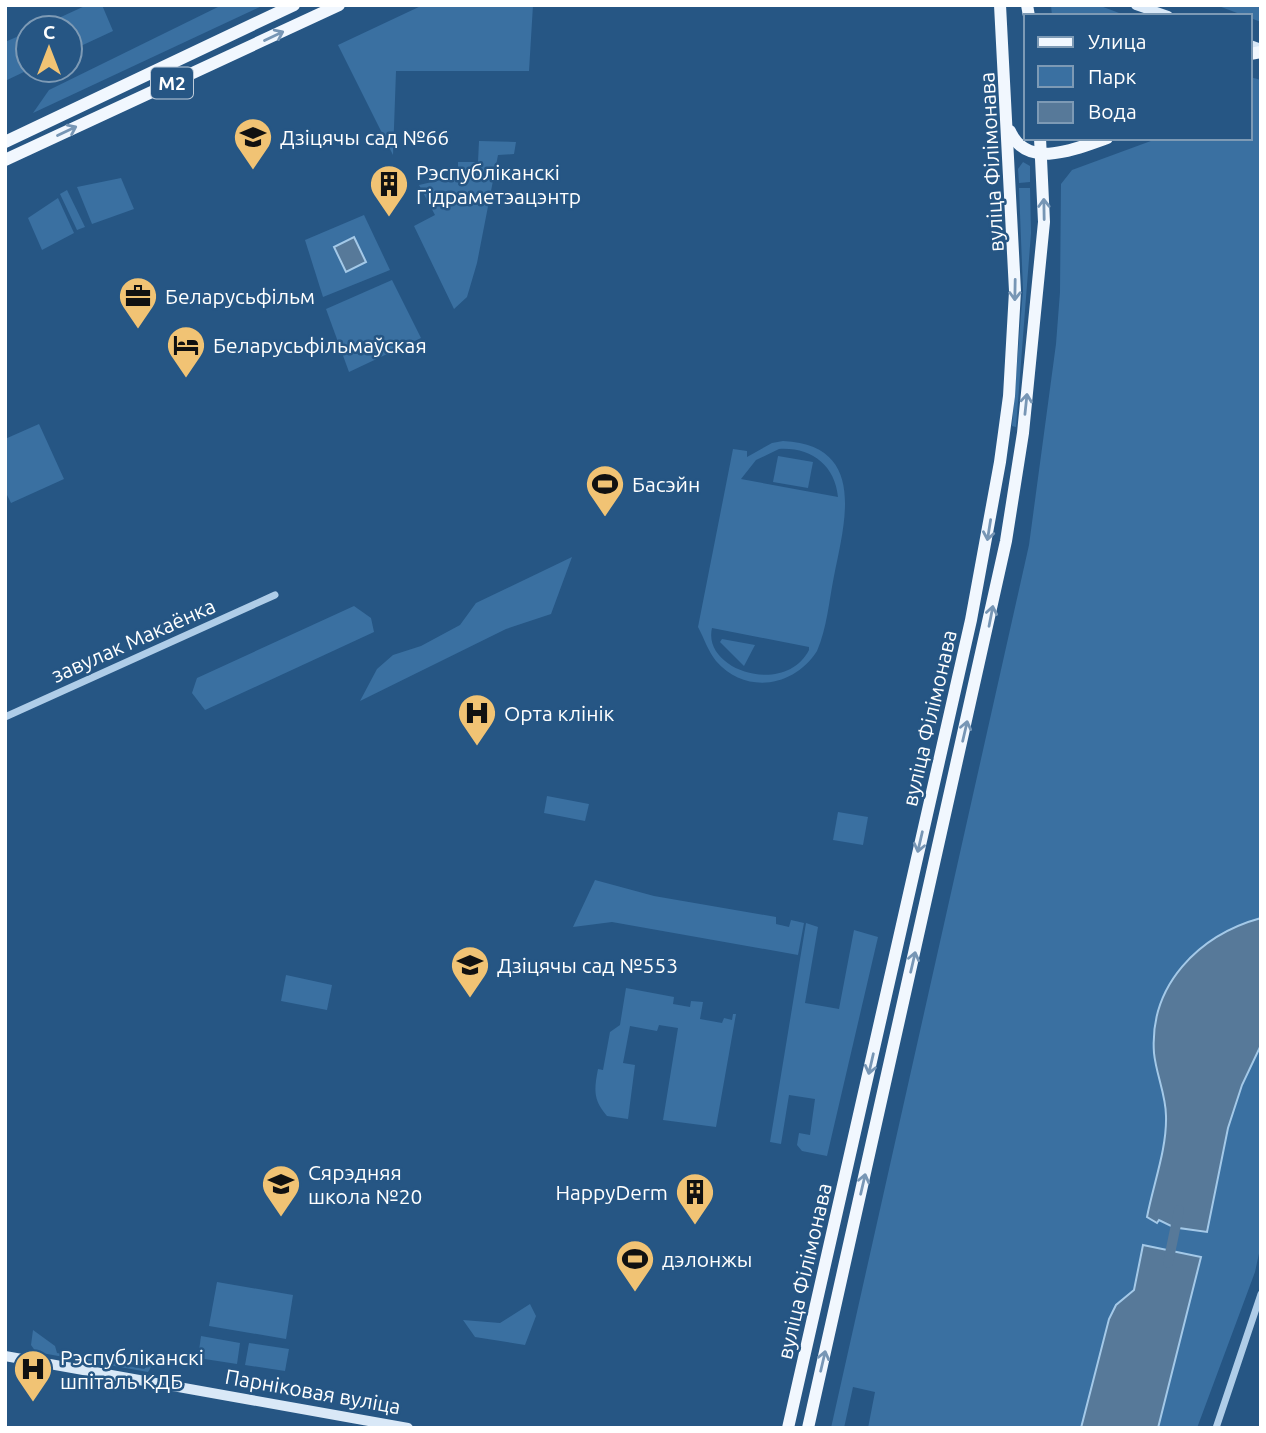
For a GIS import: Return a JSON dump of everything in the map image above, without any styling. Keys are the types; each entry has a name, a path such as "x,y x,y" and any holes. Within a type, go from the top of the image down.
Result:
{"main road":[{"name":"М2","path":"5,142 294,5"},
{"name":"М2","path":"5,160 339,5"},
{"name":"вуліца Філімонава","path":"788,1428 971,620 1000,462 1009,396 1015,291 1000,5"},
{"path":"1008,124 1019,145 1041,153 1063,153 1101,140"},
{"name":"вуліца Філімонава","path":"808,1428 990,624 1018,465 1044,222 1040,140"},
{"path":"1000,462 1018,465"},
{"path":"906,908 925,912"},
{"path":"880,1027 898,1031"},
{"path":"829,1246 848,1250"}],"street":[{"path":"1136,5 1162,14"},
{"name":"завулак Макаёнка","path":"5,717 275,595"},
{"path":"1216,1428 1261,1294"},
{"name":"Парніковая вуліца","path":"5,1356 408,1428"}],"green space":[{"path":"87,5 102,5 113,31 84,44 84,14 67,14"},
{"path":"222,5 264,5 33,113 49,90 61,84 84,84 84,73"},
{"path":"423,5 533,5 529,71 396,71 393,155 338,45"},
{"path":"1051,5 1098,5 1122,14 1052,14"},
{"path":"1216,5 1261,5 1261,22 1252,19 1252,14 1240,14"},
{"path":"14,38 14,77 5,81 5,42"},
{"path":"1252,78 1261,80 1261,1244 1255,1272 1197,1428 868,1428 875,1392 853,1387 844,1428 831,1428 1029,545 1056,344 1060,292 1061,184 1072,170 1154,140 1252,140"},
{"path":"479,141 516,142 514,154 498,155 477,263 467,297 454,309 414,226 435,215 419,185 458,176 458,162 478,162"},
{"path":"1023,162 1030,166 1030,182 1019,183 1018,169"},
{"path":"121,178 134,209 92,224 77,187"},
{"path":"1019,188 1030,188 1031,233 1016,427 1012,426 1023,290"},
{"path":"67,190 85,227 77,230 60,194"},
{"path":"58,198 74,233 42,250 28,218"},
{"path":"364,215 390,270 323,297 305,240"},
{"path":"392,280 421,338 349,372 326,309"},
{"path":"39,424 64,479 11,503 5,491 5,439"},
{"path":"783,441 810,446 828,456 839,471 844,489 845,510 827,614 817,651 796,673 783,679 755,682 728,672 716,661 698,627 733,449 747,451 747,457 772,443","holes":["779,449 801,451 819,460 832,476 838,497 741,479 756,460","712,628 809,647 809,650 798,664 782,672 765,675 748,672 732,666 720,656 712,643"]},
{"path":"778,456 813,462 808,488 773,482"},
{"path":"572,557 551,614 506,629 360,701 377,669 393,655 421,646 460,625 476,603"},
{"path":"354,606 371,618 374,632 205,710 192,693 197,678"},
{"path":"722,639 755,645 744,666 720,642"},
{"path":"547,796 589,804 585,821 544,813"},
{"path":"838,812 868,817 863,845 833,840"},
{"path":"595,880 654,896 776,917 776,924 789,927 791,920 804,923 798,955 612,922 573,927"},
{"path":"806,923 818,927 805,1003 839,1009 854,930 878,937 827,1156 802,1151 797,1145 799,1133 810,1135 815,1099 789,1095 781,1144 770,1142"},
{"path":"286,975 332,985 327,1010 281,1001"},
{"path":"626,988 674,997 673,1004 690,1007 691,1001 703,1002 700,1019 722,1023 724,1018 732,1020 733,1014 736,1014 716,1127 663,1120 678,1028 659,1025 657,1031 630,1026 623,1063 635,1065 628,1119 607,1116 602,1110 596,1094 598,1069 603,1070 610,1032 620,1025"},
{"path":"217,1282 293,1295 286,1339 209,1326"},
{"path":"530,1304 536,1316 525,1345 475,1337 463,1320 500,1323"},
{"path":"33,1330 55,1346 57,1353 144,1369 149,1365 151,1367 148,1372 36,1352 31,1345"},
{"path":"201,1336 240,1343 237,1364 198,1358"},
{"path":"249,1343 289,1349 285,1371 245,1365"}],"water":[{"path":"354,237 366,262 346,272 334,247"},
{"path":"1261,918 1261,1045 1242,1085 1228,1128 1207,1232 1179,1228 1178,1224 1171,1226 1159,1220 1157,1223 1147,1217 1166,1129 1164,1100 1154,1053 1155,1028 1160,1006 1169,985 1182,966 1199,950 1238,926"},
{"path":"1143,1245 1201,1257 1158,1428 1081,1428 1109,1319 1116,1305 1134,1290"}],"waterway":[{"path":"1168,1263 1179,1210"}],"place":[{"name":"Дзіцячы сад №66","path":"253,171"},
{"name":"Рэспубліканскі Гідраметэацэнтр","path":"389,218"},
{"name":"Беларусьфільм","path":"138,330"},
{"name":"Беларусьфільмаўская","path":"186,379"},
{"name":"Басэйн","path":"605,518"},
{"name":"Орта клінік","path":"477,747"},
{"name":"Дзіцячы сад №553","path":"470,999"},
{"name":"Сярэдняя школа №20","path":"281,1218"},
{"name":"HappyDerm","path":"695,1226"},
{"name":"дэлонжы","path":"635,1293"},
{"name":"Рэспубліканскі шпіталь КДБ","path":"33,1403"}]}
